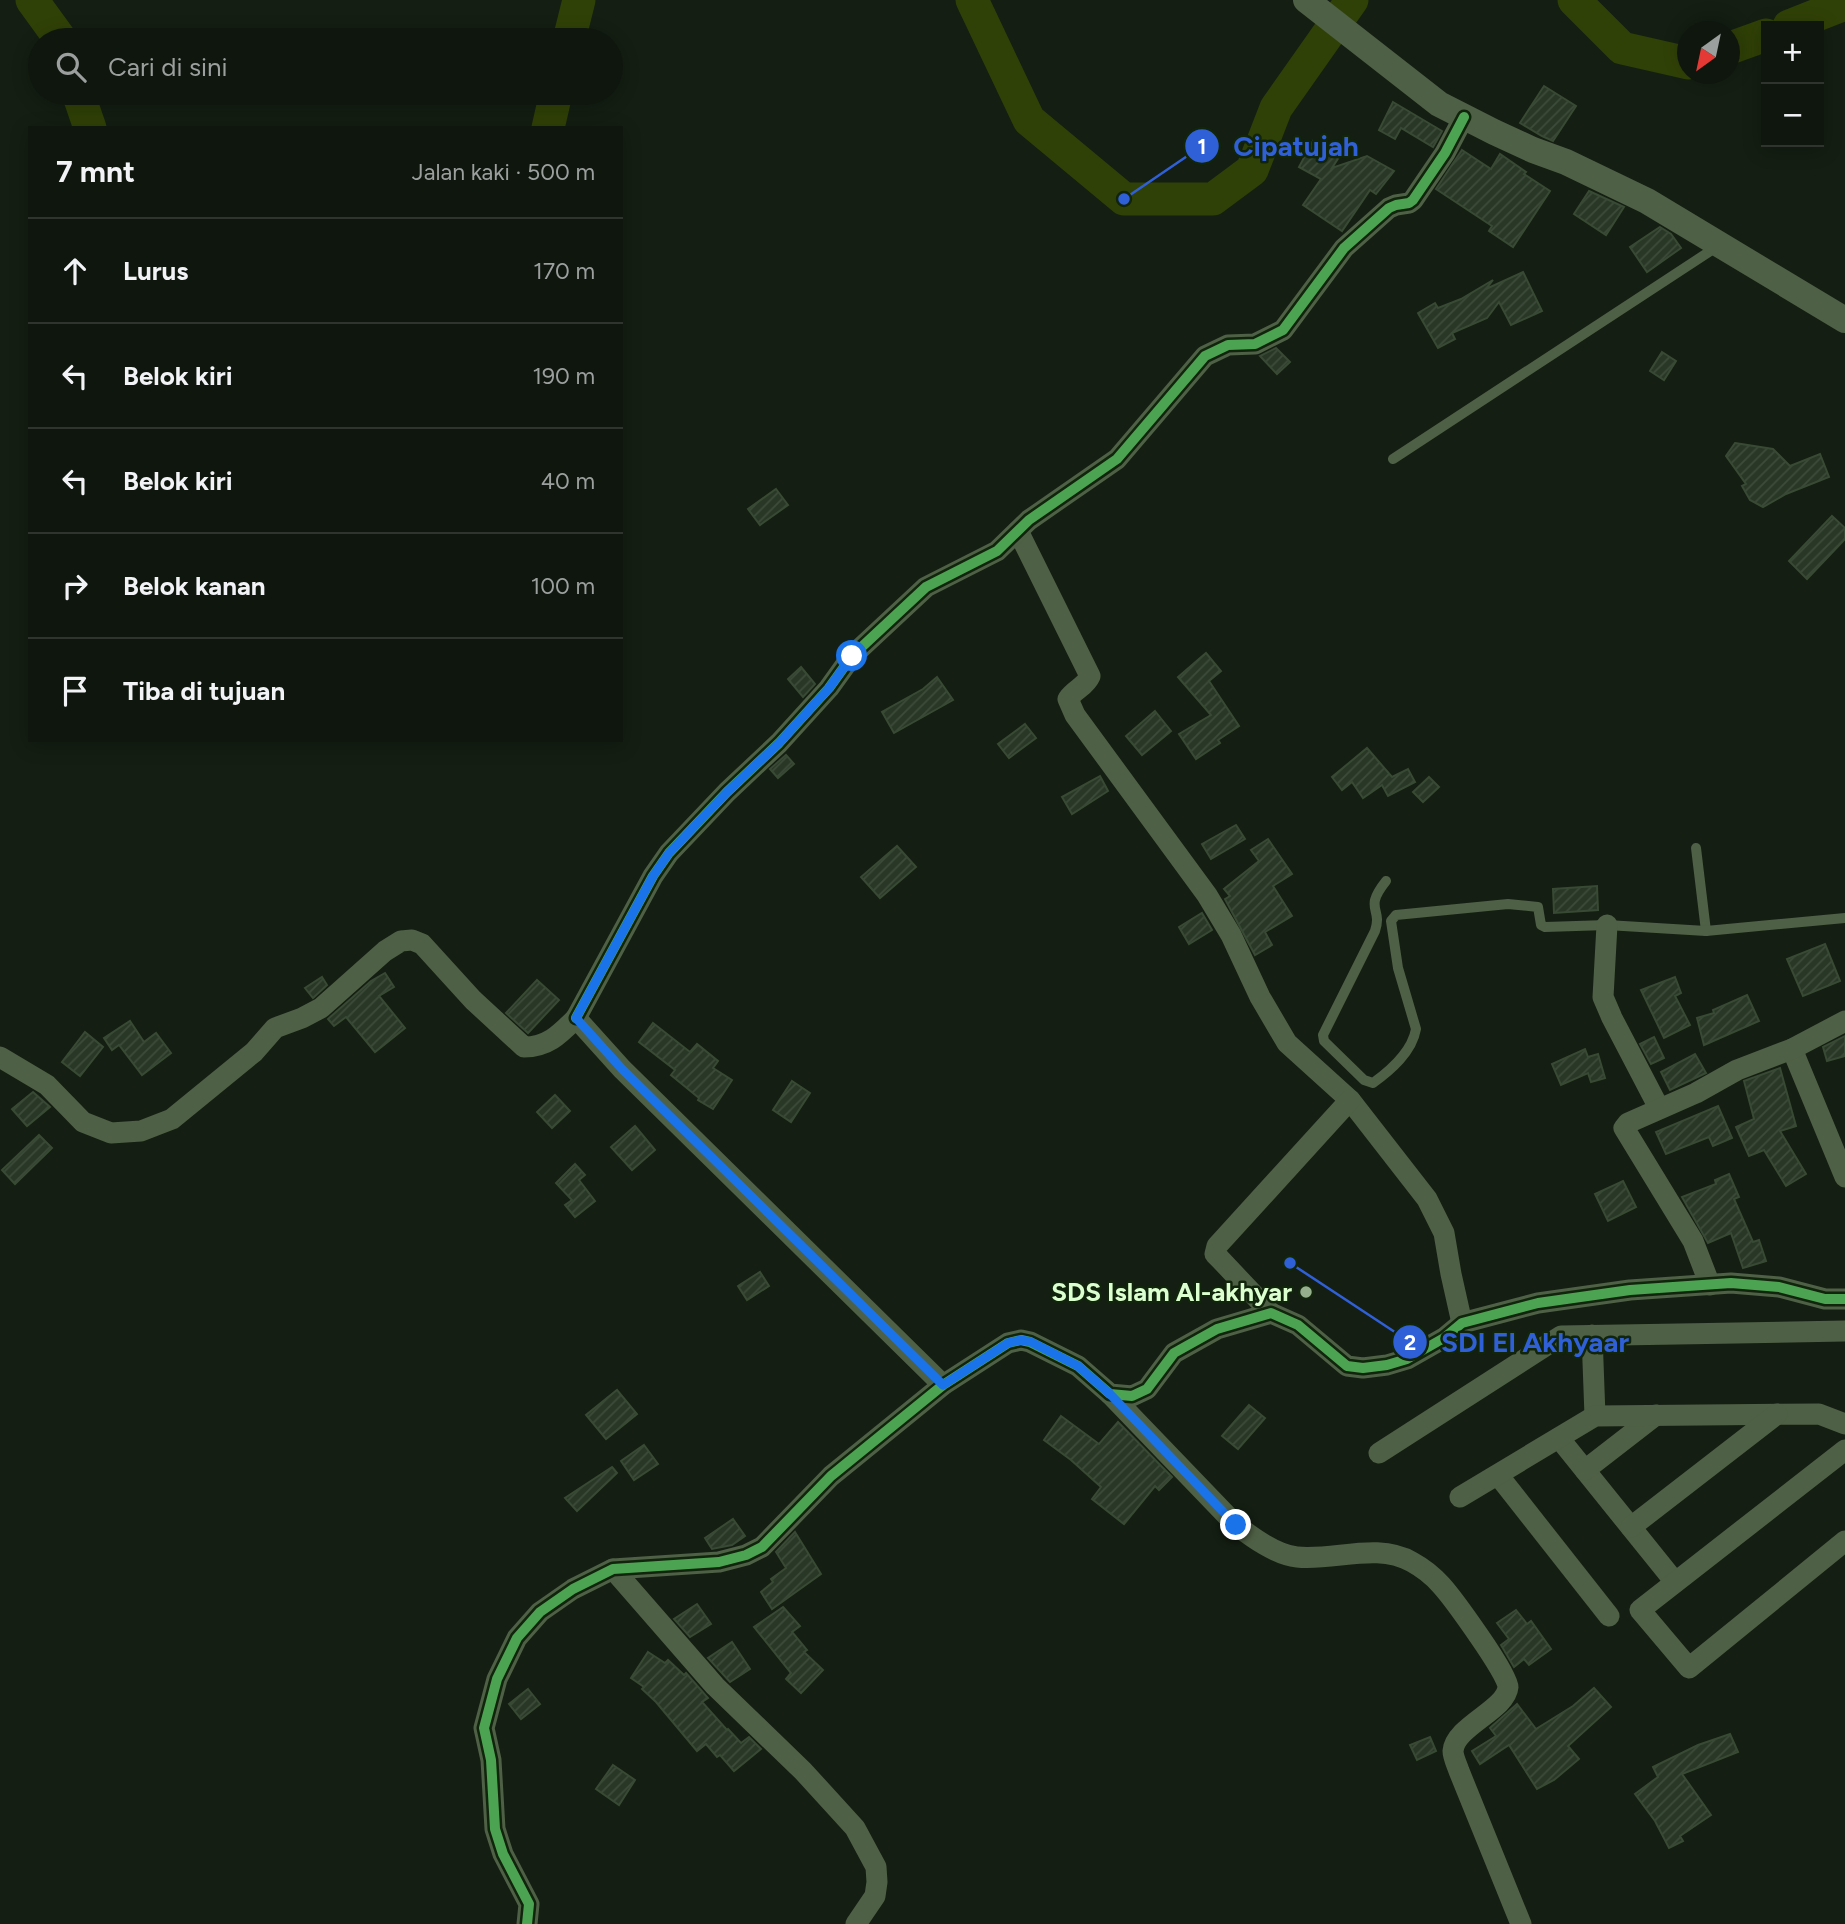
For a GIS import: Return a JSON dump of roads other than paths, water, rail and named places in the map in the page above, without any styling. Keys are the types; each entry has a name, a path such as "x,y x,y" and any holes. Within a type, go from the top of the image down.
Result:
{"street":[{"path":"1306,0 1439,104 1647,201 1845,320"},
{"path":"0,1057 47,1085 83,1122 111,1133 141,1131 172,1119 254,1052 275,1028 313,1013 385,951 401,941 412,940 422,944 474,1000 524,1047 538,1047 554,1039 576,1018 653,876 692,827 779,743 829,688 852,656 926,587 997,551 1029,520 1116,459 1205,356 1228,345 1255,344 1283,330 1344,248 1390,208 1413,200 1445,153 1464,117"},
{"path":"1018,531 1090,676 1068,699 1074,715 1207,895 1287,1043 1350,1100 1427,1199 1444,1233 1462,1323"},
{"path":"1607,925 1603,997 1658,1108"},
{"path":"576,1018 622,1069 943,1385"},
{"path":"1710,1285 1693,1241 1624,1128 1628,1123 1658,1108 1696,1093 1737,1070 1792,1049 1845,1021"},
{"path":"1792,1049 1845,1177"},
{"path":"1350,1100 1217,1246 1215,1254 1271,1313 1298,1325 1347,1366 1363,1368 1407,1359 1444,1338 1462,1323 1538,1303 1630,1290 1731,1283 1779,1287 1825,1299 1845,1299"},
{"path":"1110,1394 1132,1396 1147,1389 1174,1353 1217,1329 1271,1313"},
{"path":"1379,1452 1561,1336 1845,1331"},
{"path":"1592,1335 1595,1416"},
{"path":"527,1924 529,1904 503,1854 495,1829 491,1760 484,1728 490,1701 507,1656 527,1624 573,1589 613,1569 719,1562 754,1552 831,1476 943,1385 1008,1343 1021,1340 1031,1342 1078,1366 1110,1394 1236,1525 1254,1539 1294,1558 1363,1552 1401,1555 1422,1567 1443,1586 1487,1647 1508,1684 1504,1697 1459,1739 1453,1752 1521,1924"},
{"path":"1460,1497 1595,1416 1819,1413 1845,1424"},
{"path":"1631,1527 1777,1414"},
{"path":"1585,1470 1656,1415"},
{"path":"1559,1438 1675,1582"},
{"path":"1845,1450 1640,1609 1689,1668 1845,1541"},
{"path":"1498,1475 1609,1616"},
{"path":"613,1569 715,1686 803,1771 855,1828 876,1867 877,1882 875,1896 856,1924"}],"lane":[{"path":"1393,459 1718,246"},
{"path":"1696,848 1706,931"},
{"path":"1386,881 1374,900 1373,908 1378,922 1375,931 1323,1035 1324,1041 1364,1080 1373,1083 1386,1074 1414,1040 1416,1029 1395,954 1391,921 1396,915 1508,904 1538,906 1541,925 1545,927 1607,925 1706,931 1845,918"}],"waterway":[{"path":"32,0 52,28"},
{"path":"572,28 579,0"},
{"path":"972,0 1029,120 1124,199 1213,199 1252,170 1276,108 1352,0"},
{"path":"1574,0 1622,48 1677,60"},
{"path":"1802,21 1845,4"},
{"path":"1740,44 1761,37"},
{"path":"82,105 89,126"},
{"path":"548,126 553,105"}],"place":[{"name":"Cipatujah","path":"1124,199"},
{"name":"SDI El Akhyaar","path":"1290,1263"},
{"name":"SDS Islam Al-akhyar","path":"1306,1292"}]}
